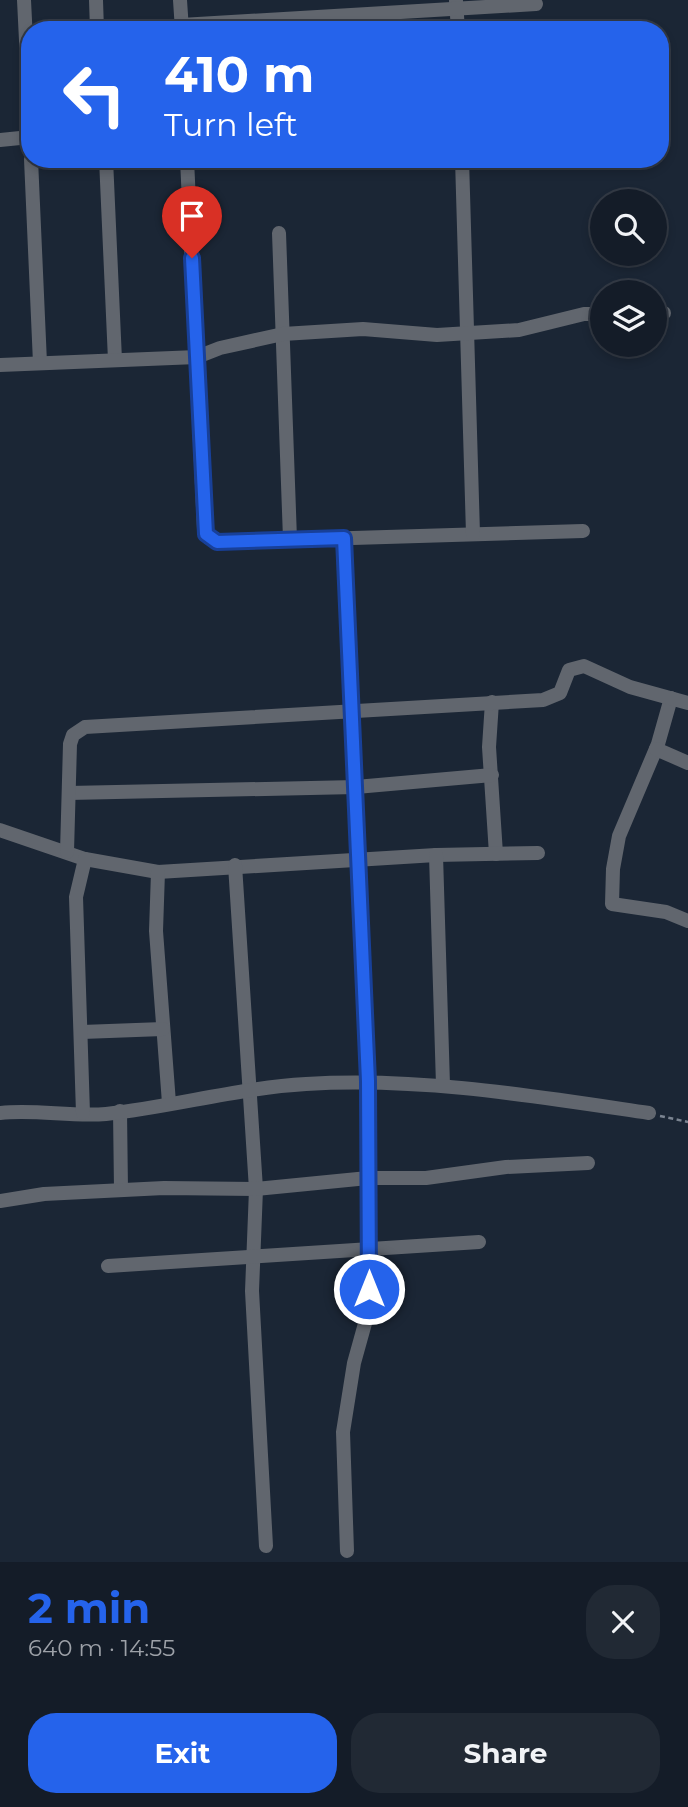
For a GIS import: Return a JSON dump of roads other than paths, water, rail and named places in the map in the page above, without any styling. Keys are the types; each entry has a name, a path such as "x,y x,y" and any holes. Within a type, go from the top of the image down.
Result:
{"street":[{"path":"24,0 25,21"},
{"path":"96,0 97,21"},
{"path":"180,0 181,21"},
{"path":"253,21 456,4 536,4"},
{"path":"0,141 21,138"},
{"path":"31,168 40,363"},
{"path":"106,168 116,360"},
{"path":"187,168 206,534 217,542 583,531"},
{"path":"462,168 473,534"},
{"path":"279,233 290,539"},
{"path":"0,365 197,356 283,334 363,329 437,335 519,330 590,314"},
{"path":"344,538 368,1081 369,1309 354,1363 343,1432 347,1551"},
{"path":"67,852 71,739 80,729 543,700 560,693 569,670 584,666 630,687 688,703"},
{"path":"671,698 656,749 619,836 613,869 612,904 666,912 688,921"},
{"path":"492,702 489,747 496,854"},
{"path":"656,749 688,763"},
{"path":"69,793 356,787 492,775"},
{"path":"0,830 85,859 158,872 235,865 538,853"},
{"path":"436,855 443,1085"},
{"path":"83,1113 76,897 85,859"},
{"path":"235,865 256,1189 252,1291 266,1546"},
{"path":"158,872 156,931 169,1103"},
{"path":"82,1032 163,1030"},
{"path":"0,1112 120,1111 248,1089 368,1081 443,1085 527,1094 649,1113"},
{"path":"120,1111 121,1191"},
{"path":"0,1201 44,1194 256,1189 368,1178 426,1178 506,1167 588,1163"},
{"path":"108,1266 480,1242"}]}
